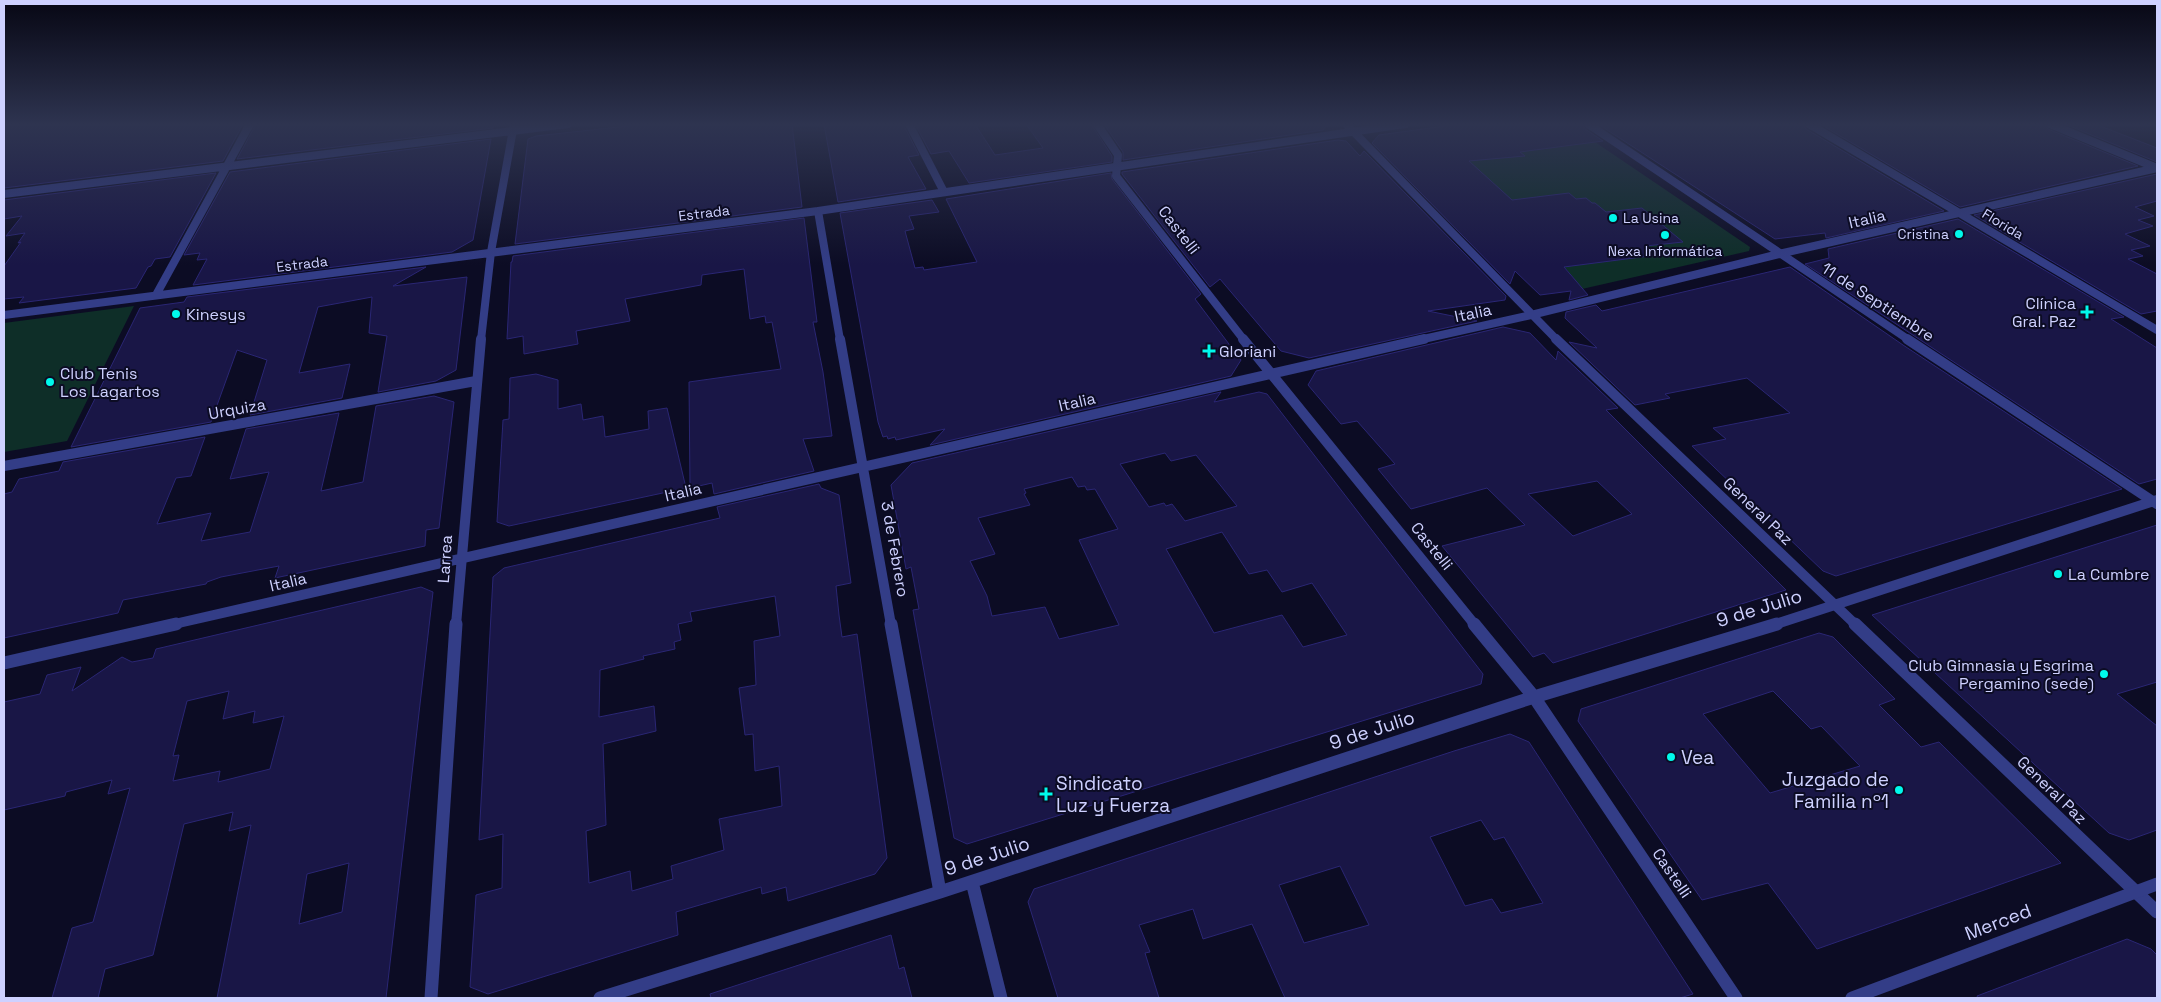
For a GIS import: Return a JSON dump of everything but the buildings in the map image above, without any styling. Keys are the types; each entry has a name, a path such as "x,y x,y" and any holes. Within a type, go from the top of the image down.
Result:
{"street":[{"path":"4,194 190,171"},
{"path":"156,295 225,171"},
{"name":"Larrea","path":"431,998 461,557 476,381 491,252 505,171"},
{"path":"933,171 944,192"},
{"name":"Estrada","path":"4,315 818,211 1085,171"},
{"name":"Castelli","path":"1117,171 1116,176 1270,373 1534,697 1736,998"},
{"name":"General Paz","path":"1391,171 1531,315 2157,912"},
{"name":"11 de Septiembre","path":"1657,171 1779,254 2156,502"},
{"name":"Florida","path":"1888,171 2157,330"},
{"name":"Italia","path":"4,663 461,557 1531,315 1779,254 2145,171"},
{"name":"3 de Febrero","path":"818,211 862,467 940,892"},
{"name":"Urquiza","path":"4,466 476,381"},
{"name":"9 de Julio","path":"600,998 972,882 1534,697 1836,606 2156,502"},
{"path":"972,882 1001,998"},
{"name":"Merced","path":"1852,998 2157,884"}],"green space":[{"name":"La Usina","path":"1477,171 1637,171 1750,247 1749,251 1582,289 1531,225"},
{"name":"Club Tenis Los Lagartos","path":"134,306 67,441 4,452 4,323"}],"place":[{"name":"La Usina","path":"1613,218"},
{"name":"Cristina","path":"1959,234"},
{"name":"Nexa Informática","path":"1665,235"},
{"name":"Clínica Gral. Paz","path":"2087,312"},
{"name":"Kinesys","path":"176,314"},
{"name":"Gloriani","path":"1209,351"},
{"name":"Club Tenis Los Lagartos","path":"50,382"},
{"name":"La Cumbre","path":"2058,574"},
{"name":"Club Gimnasia y Esgrima Pergamino (sede)","path":"2104,674"},
{"name":"Vea","path":"1671,757"},
{"name":"Juzgado de Familia nº1","path":"1899,790"},
{"name":"Sindicato Luz y Fuerza","path":"1046,794"}]}
